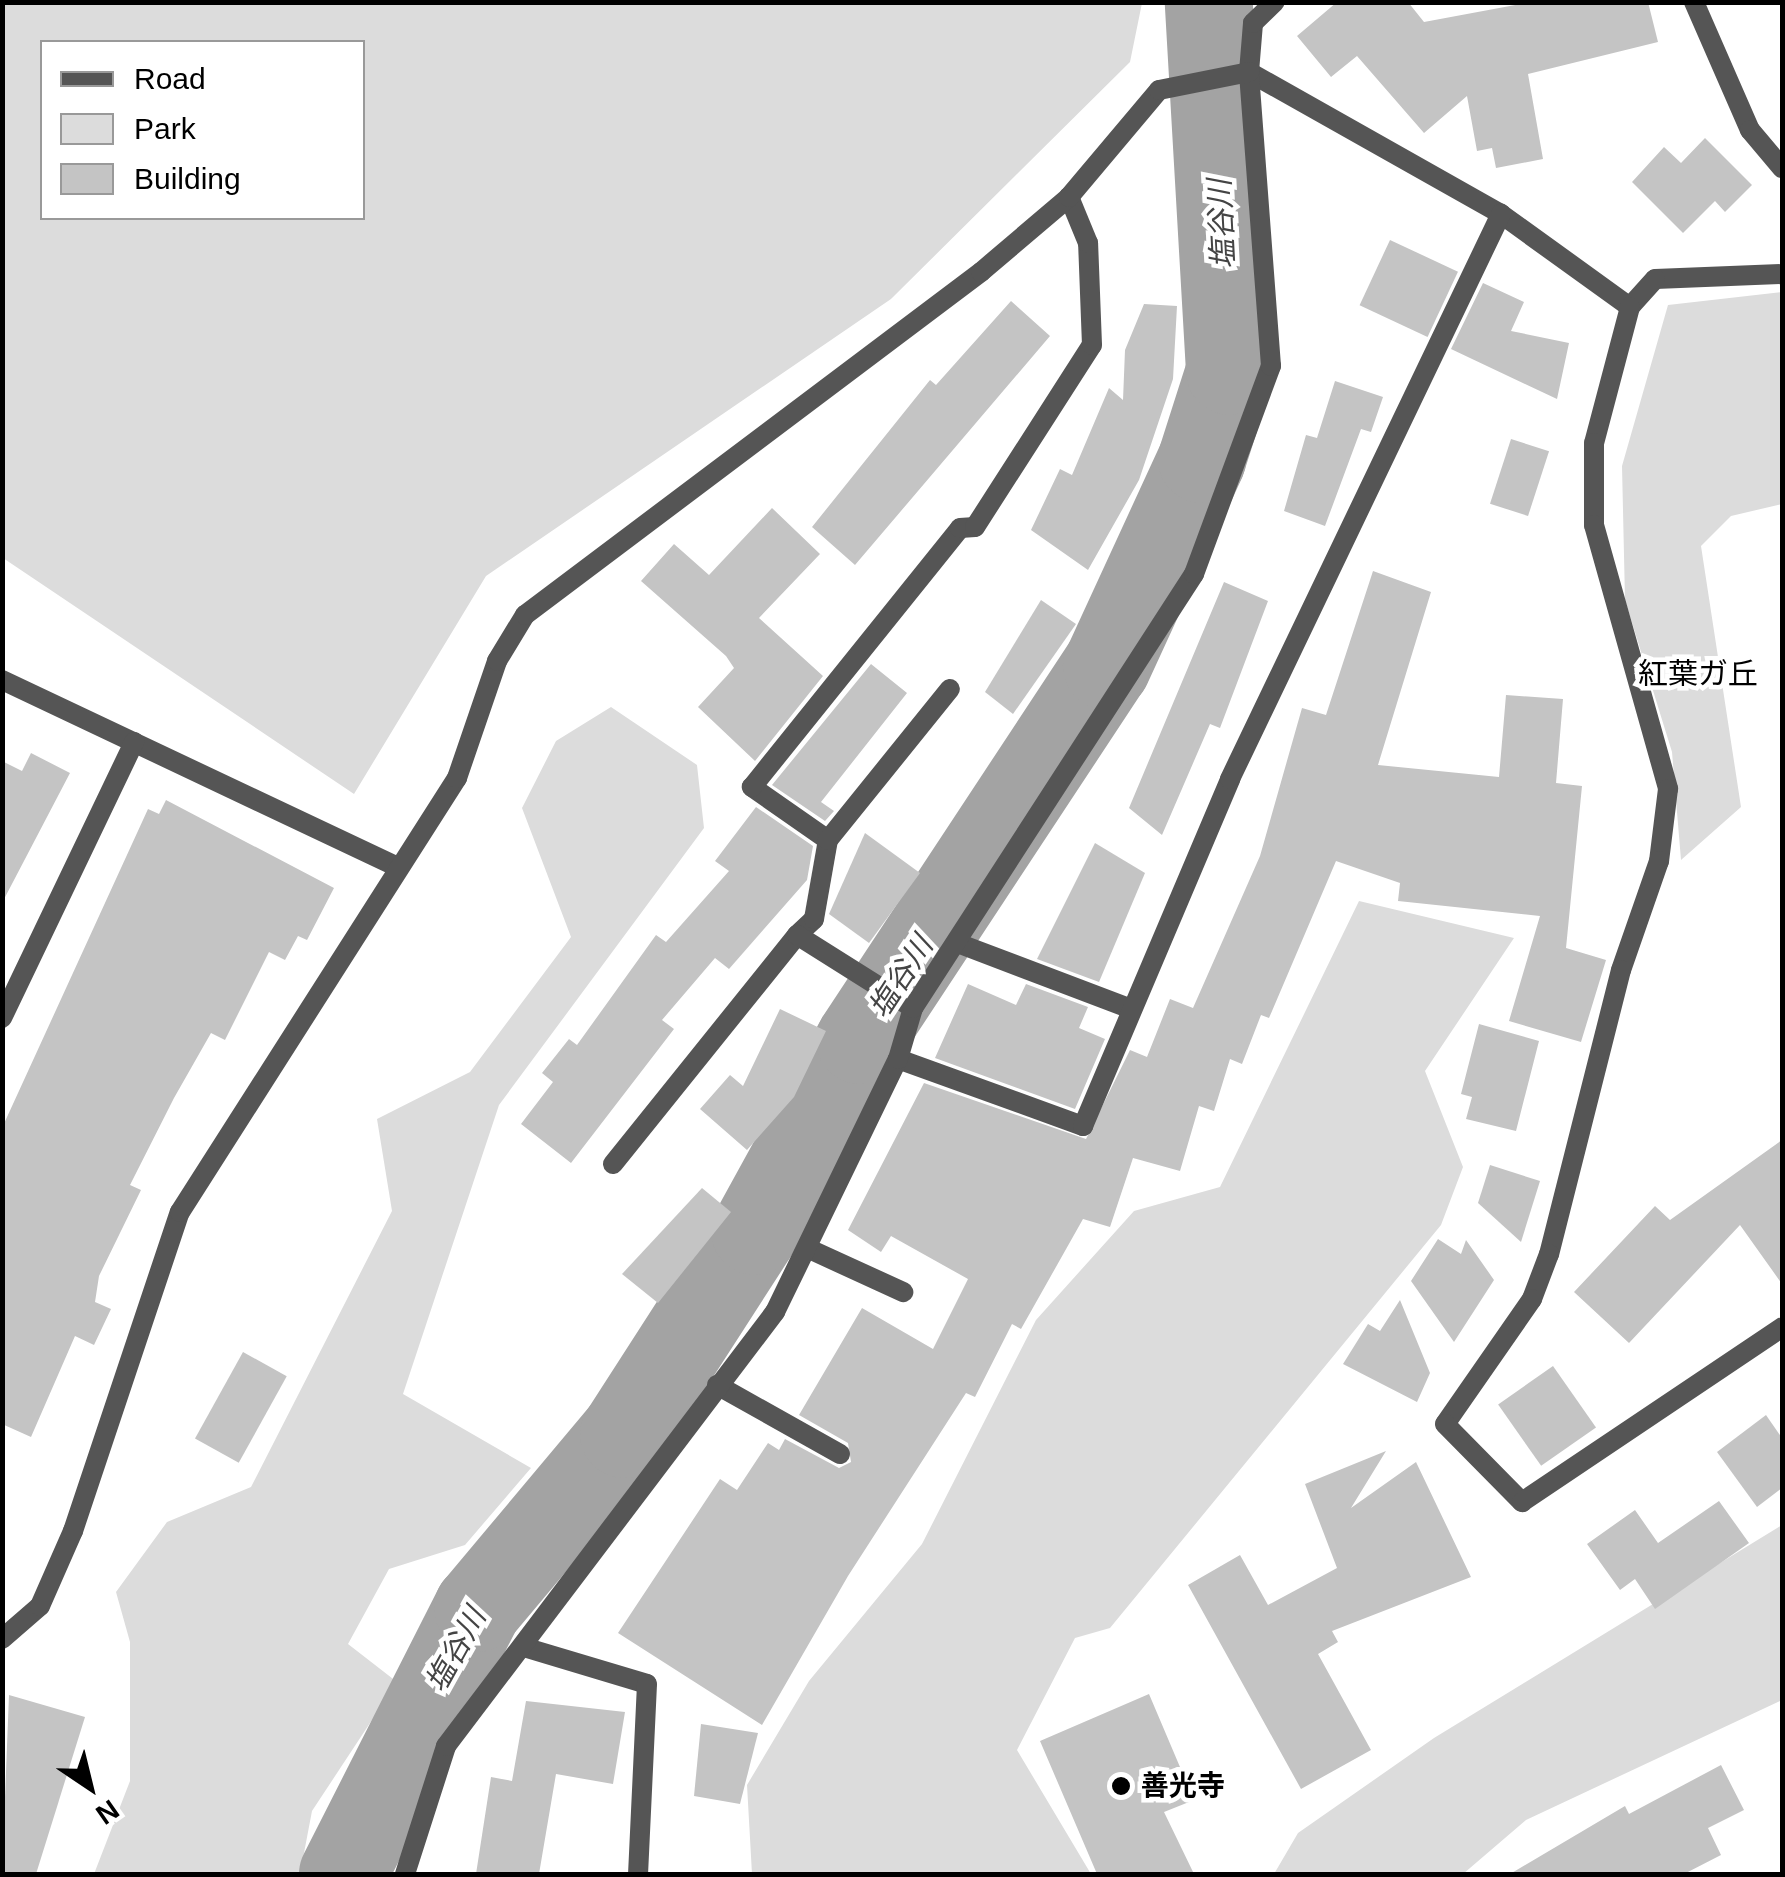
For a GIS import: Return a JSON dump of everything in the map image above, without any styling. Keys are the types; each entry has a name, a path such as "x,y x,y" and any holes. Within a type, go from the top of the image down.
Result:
{"street":[{"path":"404,1874 446,1746 527,1648 717,1385 775,1312 898,1059 913,1008 960,944 1194,574 1271,366 1249,72 1253,24 1275,2"},
{"path":"1694,2 1750,130 1782,168"},
{"path":"2,1639 40,1606 73,1531 180,1212 395,866 456,778 497,661 525,615 1069,197 1158,90 1249,72 1501,214 1630,306"},
{"path":"828,840 752,788 960,528 975,527 1092,345 1088,243 1069,197"},
{"path":"898,1059 1083,1126 1126,1007 1501,214"},
{"path":"1782,274 1655,278 1630,306 1594,443 1594,525 1668,790 1660,861 1621,970 1550,1254 1532,1298 1445,1424 1522,1502 1782,1327"},
{"path":"2,680 395,866"},
{"path":"614,1164 796,935 814,920 828,840 950,689"},
{"path":"2,1018 134,742"},
{"path":"796,935 913,1008"},
{"path":"960,944 1126,1007"},
{"path":"807,1248 903,1292"},
{"path":"717,1385 840,1454"},
{"path":"527,1648 647,1684 638,1874"}],"green space":[{"path":"2,3 1142,3 1130,62 891,299 486,576 354,794 3,558"},
{"path":"1782,292 1782,504 1731,516 1701,546 1741,807 1681,860 1672,752 1625,600 1622,466 1668,305"},
{"path":"611,707 697,765 704,828 499,1105 403,1394 531,1468 465,1545 389,1569 348,1644 397,1682 312,1811 300,1874 94,1874 130,1781 130,1642 116,1592 167,1522 251,1487 392,1211 377,1119 470,1072 571,937 522,808 556,741"},
{"path":"1359,901 1514,938 1425,1071 1463,1167 1441,1225 1110,1628 1075,1638 1017,1750 1091,1874 752,1874 747,1785 809,1681 922,1544 1036,1320 1134,1211 1220,1187"},
{"path":"1782,1525 1782,1700 1526,1820 1463,1874 1274,1874 1298,1833 1434,1738"}],"building":[{"path":"1337,2 1408,2 1424,22 1532,2 1648,2 1658,42 1528,74 1543,159 1496,168 1492,148 1477,151 1467,96 1424,133 1357,56 1331,77 1297,36"},
{"path":"1705,138 1752,185 1725,212 1715,201 1683,233 1632,182 1664,147 1681,163"},
{"path":"1390,240 1458,272 1428,337 1360,305"},
{"path":"1483,283 1524,302 1511,331 1569,343 1557,399 1451,349"},
{"path":"1011,301 1050,336 855,565 812,527 930,380 936,385"},
{"path":"1144,304 1177,306 1173,379 1139,480 1088,570 1031,530 1060,469 1072,475 1109,388 1123,400 1125,350"},
{"path":"1335,381 1383,397 1371,432 1361,429 1325,526 1284,511 1306,435 1317,438"},
{"path":"1511,439 1549,451 1528,516 1490,504"},
{"path":"772,508 820,554 759,618 823,676 755,761 698,707 734,668 726,656 641,581 674,544 709,575"},
{"path":"1373,571 1431,592 1378,765 1499,777 1506,695 1563,699 1556,783 1582,786 1566,948 1606,960 1581,1042 1509,1021 1540,916 1398,901 1400,883 1336,861 1269,1018 1261,1015 1242,1064 1230,1059 1214,1111 1199,1106 1180,1171 1133,1158 1110,1227 1083,1219 1021,1329 1012,1324 975,1397 966,1393 848,1576 762,1725 618,1633 720,1479 737,1490 768,1443 779,1450 785,1439 839,1468 851,1462 848,1443 799,1415 862,1308 933,1349 968,1279 891,1236 881,1252 848,1230 924,1083 1086,1139 1130,1050 1147,1057 1170,999 1193,1008 1260,856 1302,708 1326,715"},
{"path":"1224,582 1268,601 1220,728 1210,724 1162,835 1129,808"},
{"path":"1041,600 1076,624 1013,714 985,692"},
{"path":"871,664 907,693 821,802 834,811 825,821 772,785"},
{"path":"31,753 70,773 2,903 2,761 22,771"},
{"path":"166,800 334,888 307,940 298,936 285,960 269,952 225,1040 211,1033 174,1098 130,1185 141,1190 99,1276 95,1302 111,1309 94,1345 75,1336 31,1437 2,1424 2,1128 148,809 159,814"},
{"path":"756,807 813,846 807,880 729,969 715,958 662,1020 674,1029 571,1163 521,1124 553,1082 542,1073 569,1039 577,1045 656,935 666,942 729,871 715,861"},
{"path":"865,833 920,873 869,943 829,914"},
{"path":"1095,843 1145,873 1099,982 1037,959"},
{"path":"968,984 1016,1005 1026,984 1088,1007 1079,1028 1105,1039 1075,1109 935,1058"},
{"path":"780,1009 826,1031 794,1097 747,1150 700,1109 730,1075 743,1086"},
{"path":"1479,1024 1539,1041 1516,1131 1466,1119 1472,1097 1461,1094"},
{"path":"1782,1140 1782,1284 1740,1225 1629,1343 1574,1292 1655,1206 1670,1220"},
{"path":"1490,1165 1540,1181 1521,1242 1478,1203"},
{"path":"702,1188 731,1212 658,1303 622,1274"},
{"path":"1438,1239 1461,1254 1466,1240 1494,1280 1454,1342 1411,1281"},
{"path":"1400,1300 1430,1373 1417,1402 1343,1364 1368,1324 1380,1331"},
{"path":"243,1352 287,1376 239,1463 195,1439"},
{"path":"1553,1366 1596,1427 1541,1466 1498,1404"},
{"path":"1766,1415 1782,1438 1782,1488 1757,1507 1717,1452"},
{"path":"1386,1451 1351,1508 1416,1462 1471,1577 1332,1631 1338,1642 1318,1654 1371,1750 1301,1789 1188,1585 1240,1555 1268,1605 1337,1568 1305,1484"},
{"path":"1719,1501 1749,1543 1655,1609 1635,1579 1620,1590 1587,1544 1635,1510 1658,1543"},
{"path":"1149,1694 1194,1800 1164,1812 1194,1874 1097,1874 1040,1741"},
{"path":"9,1695 85,1717 36,1874 2,1874"},
{"path":"526,1701 625,1712 613,1784 556,1774 539,1874 476,1874 491,1777 512,1781"},
{"path":"701,1724 758,1733 740,1804 694,1796"},
{"path":"1721,1765 1744,1810 1708,1828 1721,1855 1684,1874 1510,1874 1625,1806 1629,1814"}],"waterway":[{"name":"塩谷川","path":"343,1874 478,1608 624,1434 755,1231 860,1040 1107,666 1202,459 1230,371 1209,2"}],"place":[{"name":"善光寺","path":"1121,1786"}],"district":[{"name":"紅葉ガ丘","path":"1698,674"}]}
